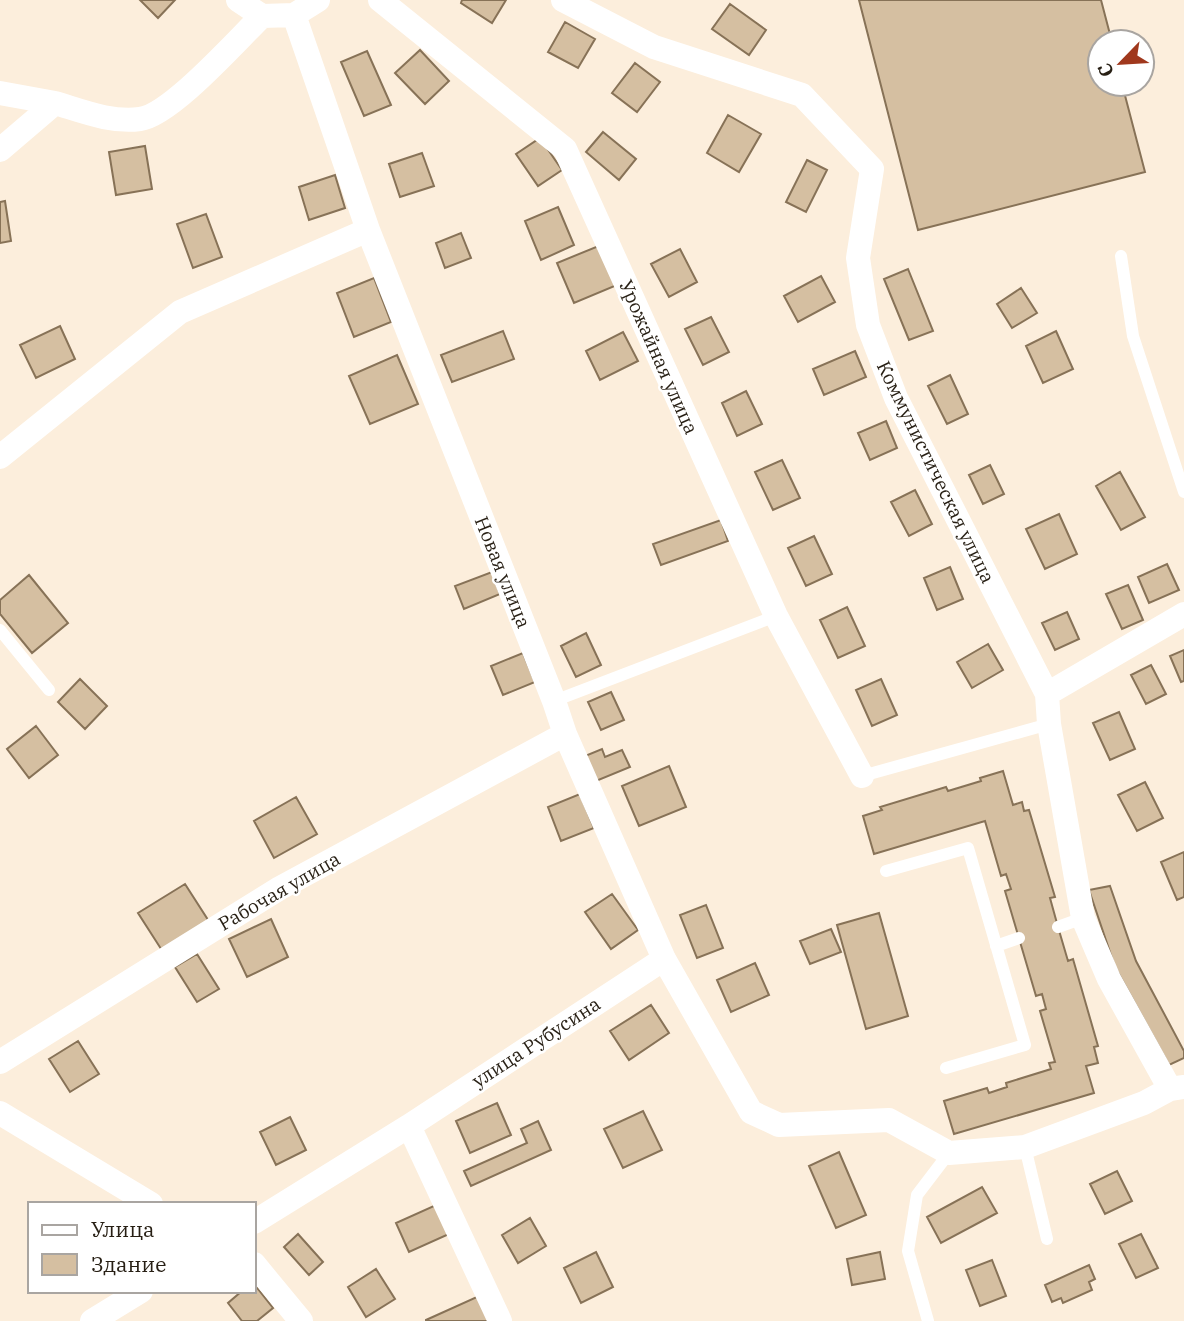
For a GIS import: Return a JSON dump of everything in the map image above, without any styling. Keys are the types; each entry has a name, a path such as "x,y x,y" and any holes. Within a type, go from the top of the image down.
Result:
{"street":[{"path":"239,0 262,16 294,15 318,0"},
{"name":"Урожайная улица","path":"380,0 565,149 776,616 862,776"},
{"name":"Коммунистическая улица","path":"563,0 654,47 802,95 872,169 858,258 868,326 896,398 1046,694 1083,918 1109,979 1177,1088"},
{"name":"Новая улица","path":"294,15 368,230 565,734 664,959 751,1112 779,1125 889,1120 949,1153"},
{"path":"0,93 55,103 113,119 142,119 173,102 262,16"},
{"path":"0,150 55,103"},
{"path":"0,457 180,312 368,230"},
{"path":"1046,694 1184,614"},
{"name":"Рабочая улица","path":"0,1062 280,888 565,734"},
{"name":"улица Рубусина","path":"256,1221 409,1126 664,959"},
{"path":"949,1153 1025,1147 1177,1088"},
{"path":"0,1113 149,1202"},
{"path":"409,1126 500,1321"},
{"path":"256,1266 301,1321"},
{"path":"92,1321 132,1305"}],"lane":[{"path":"1121,257 1133,336 1184,492"},
{"path":"554,701 776,616"},
{"path":"0,630 49,690"},
{"path":"862,776 1049,724"},
{"path":"886,870 968,848 1025,1045 946,1068"},
{"path":"1058,927 1083,918"},
{"path":"996,946 1019,938"},
{"path":"1025,1147 1047,1239"},
{"path":"928,1321 908,1251 917,1195 949,1153"}],"building":[{"path":"140,0 175,0 158,18"},
{"path":"462,0 506,0 492,23 461,3"},
{"path":"859,0 1101,0 1108,28 1086,28 1086,98 1126,98 1145,172 918,230"},
{"path":"730,4 766,30 749,55 712,29"},
{"path":"565,22 595,39 578,68 548,52"},
{"path":"420,50 449,81 425,104 395,73"},
{"path":"367,51 391,105 364,116 341,62"},
{"path":"635,63 660,82 637,112 612,93"},
{"path":"728,115 761,134 739,172 707,153"},
{"path":"603,132 636,159 619,180 586,152"},
{"path":"540,138 562,170 538,186 516,154"},
{"path":"145,146 152,189 116,195 109,152"},
{"path":"422,153 434,186 400,197 389,164"},
{"path":"807,160 827,170 806,212 786,202"},
{"path":"335,175 345,208 309,220 299,187"},
{"path":"5,201 11,241 0,243 0,202"},
{"path":"558,207 574,245 541,260 525,221"},
{"path":"206,214 222,257 193,268 177,224"},
{"path":"461,233 471,258 445,268 436,243"},
{"path":"601,245 617,285 574,303 557,263"},
{"path":"680,249 697,282 669,297 651,264"},
{"path":"908,269 933,331 909,340 884,279"},
{"path":"821,276 835,302 798,322 784,296"},
{"path":"374,278 391,322 354,337 337,293"},
{"path":"1021,288 1037,313 1012,328 997,304"},
{"path":"711,317 729,352 703,365 685,329"},
{"path":"60,326 75,359 36,378 20,345"},
{"path":"503,331 514,359 452,382 441,355"},
{"path":"1056,331 1073,369 1043,383 1026,346"},
{"path":"623,332 638,361 600,380 586,351"},
{"path":"855,351 866,377 824,395 813,369"},
{"path":"397,355 418,404 370,424 349,376"},
{"path":"950,375 968,414 947,424 928,386"},
{"path":"746,391 762,424 737,436 722,403"},
{"path":"886,421 897,448 870,460 858,433"},
{"path":"782,460 800,498 773,510 755,472"},
{"path":"990,465 1004,494 983,504 969,475"},
{"path":"1120,472 1145,517 1121,530 1096,486"},
{"path":"915,490 932,524 909,536 891,502"},
{"path":"1059,514 1077,554 1045,569 1026,529"},
{"path":"721,520 728,541 661,565 653,544"},
{"path":"814,536 832,574 806,586 788,548"},
{"path":"1167,564 1179,590 1149,603 1138,577"},
{"path":"950,567 963,599 937,610 924,578"},
{"path":"492,572 500,594 464,609 455,586"},
{"path":"29,575 68,623 32,653 0,614 0,600"},
{"path":"1128,585 1143,620 1122,629 1106,594"},
{"path":"847,607 865,646 838,658 820,620"},
{"path":"1067,612 1079,639 1055,650 1042,623"},
{"path":"586,633 601,665 576,677 561,646"},
{"path":"988,644 1003,670 972,688 957,662"},
{"path":"1184,650 1184,681 1181,682 1170,656"},
{"path":"523,653 535,682 503,695 491,666"},
{"path":"1151,665 1166,694 1146,704 1131,675"},
{"path":"80,679 107,706 85,729 58,702"},
{"path":"881,679 897,715 872,726 856,690"},
{"path":"611,692 624,720 601,730 588,702"},
{"path":"1119,712 1135,749 1110,760 1093,723"},
{"path":"36,726 58,755 29,778 7,749"},
{"path":"602,749 605,757 622,750 630,767 596,781 585,756"},
{"path":"669,766 686,807 639,826 622,786"},
{"path":"1003,771 1013,805 1022,802 1024,811 1029,810 1055,897 1050,898 1058,927 1068,961 1073,959 1098,1046 1094,1047 1098,1063 1086,1066 1094,1093 954,1134 944,1101 987,1088 989,1093 1007,1087 1006,1083 1051,1069 1049,1063 1055,1062 1040,1011 1046,1009 1042,994 1036,996 1005,891 1011,889 1006,874 1001,876 985,821 874,854 863,816 882,810 880,807 946,787 948,791"},
{"path":"1145,782 1163,818 1137,831 1118,795"},
{"path":"580,794 594,828 561,841 548,807"},
{"path":"296,797 317,834 274,858 254,821"},
{"path":"1184,852 1184,897 1177,900 1161,862"},
{"path":"185,884 210,923 163,952 138,913"},
{"path":"1110,886 1136,961 1184,1051 1184,1058 1169,1065 1115,967 1089,890"},
{"path":"612,894 638,930 611,949 585,912"},
{"path":"706,905 723,948 697,958 680,915"},
{"path":"879,913 908,1016 866,1029 837,925"},
{"path":"271,919 288,957 247,977 229,939"},
{"path":"831,929 841,952 810,964 800,941"},
{"path":"197,954 219,989 197,1002 175,967"},
{"path":"755,963 769,995 731,1012 717,980"},
{"path":"651,1005 669,1033 629,1060 610,1031"},
{"path":"78,1041 99,1074 70,1092 49,1059"},
{"path":"497,1103 511,1135 470,1153 456,1121"},
{"path":"643,1111 662,1150 623,1168 604,1129"},
{"path":"290,1117 306,1150 276,1165 260,1132"},
{"path":"538,1121 551,1150 471,1186 464,1171 527,1143 521,1129"},
{"path":"839,1152 866,1215 836,1228 809,1166"},
{"path":"1117,1171 1132,1201 1105,1214 1090,1184"},
{"path":"982,1187 997,1213 941,1243 927,1217"},
{"path":"436,1205 449,1234 409,1252 396,1223"},
{"path":"530,1218 546,1246 518,1263 502,1235"},
{"path":"298,1234 323,1262 309,1275 284,1247"},
{"path":"1141,1234 1158,1268 1136,1278 1119,1244"},
{"path":"596,1252 613,1287 581,1303 564,1268"},
{"path":"880,1252 885,1279 852,1285 847,1259"},
{"path":"992,1260 1006,1296 980,1306 966,1270"},
{"path":"1089,1265 1095,1279 1089,1282 1092,1290 1063,1303 1061,1298 1052,1302 1045,1285"},
{"path":"376,1269 395,1299 366,1317 348,1287"},
{"path":"256,1287 273,1308 257,1321 242,1321 228,1303 240,1293 256,1293"},
{"path":"479,1296 490,1321 426,1321 426,1320"}]}
